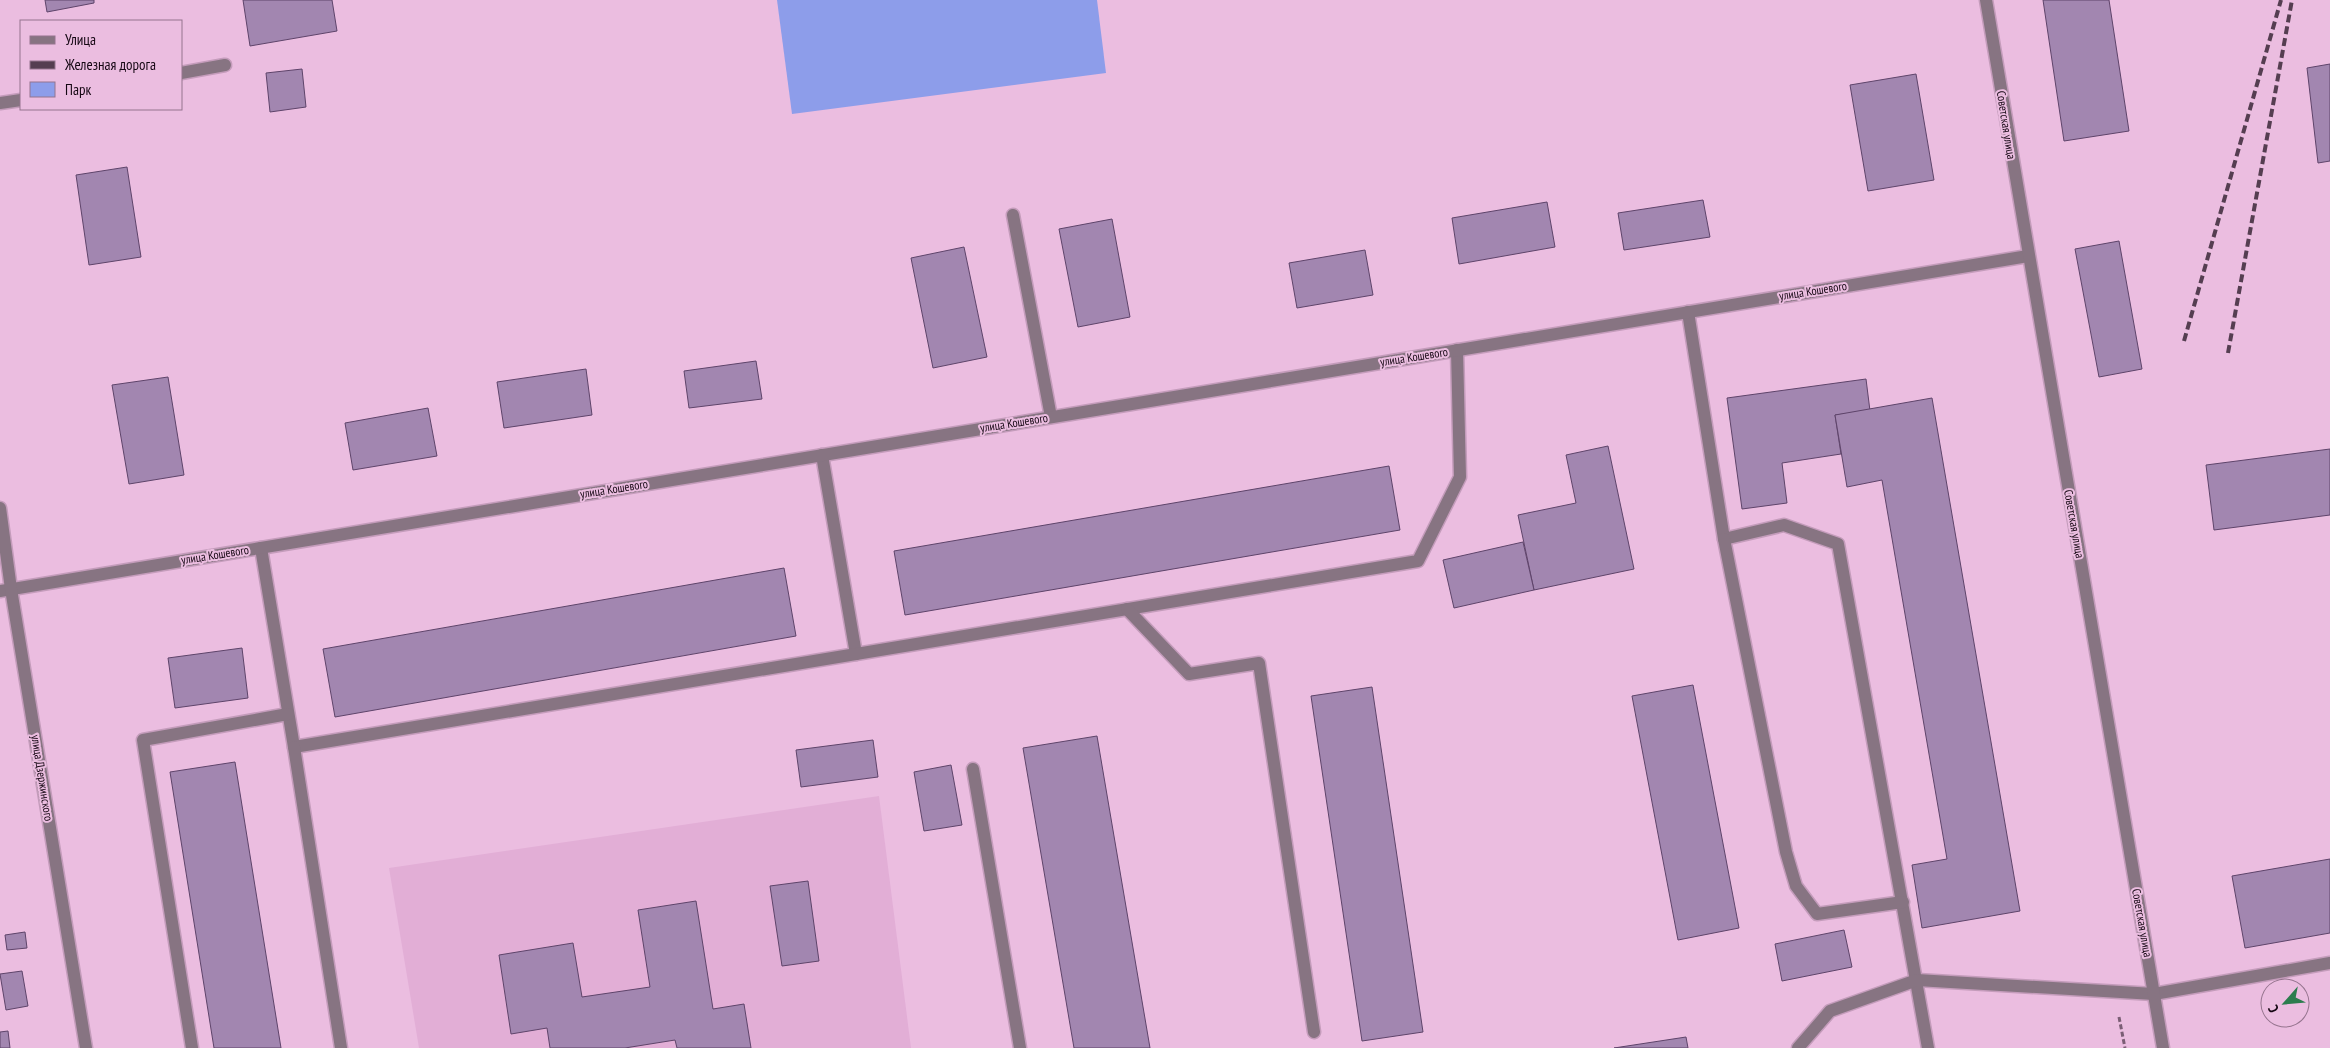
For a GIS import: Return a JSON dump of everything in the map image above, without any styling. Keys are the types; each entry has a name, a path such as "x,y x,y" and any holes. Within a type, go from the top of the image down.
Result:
{"street":[{"name":"Советская улица","path":"1986,0 2163,1048"},
{"path":"182,73 226,65"},
{"path":"0,104 20,100"},
{"path":"1013,215 1051,417"},
{"name":"улица Кошевого","path":"5,590 2028,256"},
{"path":"1688,312 1724,539 1786,852 1796,886 1817,914 1903,902"},
{"path":"294,747 1418,561 1460,477 1457,350"},
{"path":"822,455 856,654"},
{"name":"улица Дзержинского","path":"0,508 5,590 86,1048"},
{"path":"1724,539 1784,525 1838,544 1928,1048"},
{"path":"262,548 341,1048"},
{"path":"1127,609 1189,674 1259,663 1314,1032"},
{"path":"192,1048 143,740 288,714"},
{"path":"973,769 1020,1048"},
{"path":"1798,1048 1830,1011 1917,980 2154,994 2330,963"}],"path":[{"path":"2115,992 2125,1048"}],"shaded area":[{"path":"879,796 911,1048 419,1048 389,868"}],"green space":[{"path":"777,0 1097,0 1106,73 792,114"}],"building":[{"path":"45,0 94,0 94,3 47,12"},
{"path":"243,0 332,0 337,31 250,46"},
{"path":"2043,0 2109,0 2129,131 2064,141"},
{"path":"2330,64 2330,161 2318,163 2307,68"},
{"path":"302,69 306,107 270,112 266,73"},
{"path":"1916,74 1934,180 1868,191 1850,85"},
{"path":"127,167 141,257 89,265 76,175"},
{"path":"1703,200 1710,237 1624,250 1618,213"},
{"path":"1547,202 1555,247 1459,264 1452,218"},
{"path":"1112,219 1130,317 1078,327 1059,229"},
{"path":"2119,241 2142,369 2099,377 2075,249"},
{"path":"964,247 987,357 933,368 911,258"},
{"path":"1365,250 1373,295 1297,308 1289,263"},
{"path":"756,361 762,399 689,408 684,371"},
{"path":"586,369 592,415 504,428 497,382"},
{"path":"168,377 184,475 129,484 112,385"},
{"path":"1866,379 1870,411 1835,415 1841,454 1782,463 1787,503 1742,509 1727,398"},
{"path":"1932,398 2020,911 1922,928 1912,865 1947,859 1882,480 1847,487 1835,415"},
{"path":"428,408 437,456 353,470 345,423"},
{"path":"1608,446 1634,569 1534,590 1518,515 1576,503 1566,455"},
{"path":"2330,449 2330,515 2214,530 2206,465"},
{"path":"1389,466 1400,530 905,615 894,551"},
{"path":"1523,542 1534,590 1454,608 1443,560"},
{"path":"784,568 796,636 335,717 323,649"},
{"path":"242,648 248,698 175,708 168,658"},
{"path":"1693,685 1739,928 1678,940 1632,696"},
{"path":"1372,687 1423,1032 1362,1041 1311,696"},
{"path":"1097,736 1150,1048 1074,1048 1023,748"},
{"path":"873,740 878,777 801,787 796,750"},
{"path":"235,762 281,1048 214,1048 170,772"},
{"path":"951,765 962,825 924,831 914,772"},
{"path":"2330,859 2330,933 2245,948 2232,876"},
{"path":"808,881 819,961 782,966 770,886"},
{"path":"696,901 713,1009 744,1004 751,1048 677,1048 675,1040 625,1048 550,1048 547,1028 511,1034 499,955 573,943 582,997 650,987 638,910"},
{"path":"1844,930 1852,967 1782,981 1775,944"},
{"path":"25,932 27,948 7,950 5,935"},
{"path":"22,971 28,1006 6,1010 0,974"},
{"path":"8,1031 10,1048 0,1048 0,1032"},
{"path":"1686,1037 1688,1048 1614,1048"}],"railway":[{"path":"2184,341 2281,0"},
{"path":"2228,353 2292,0"}]}
